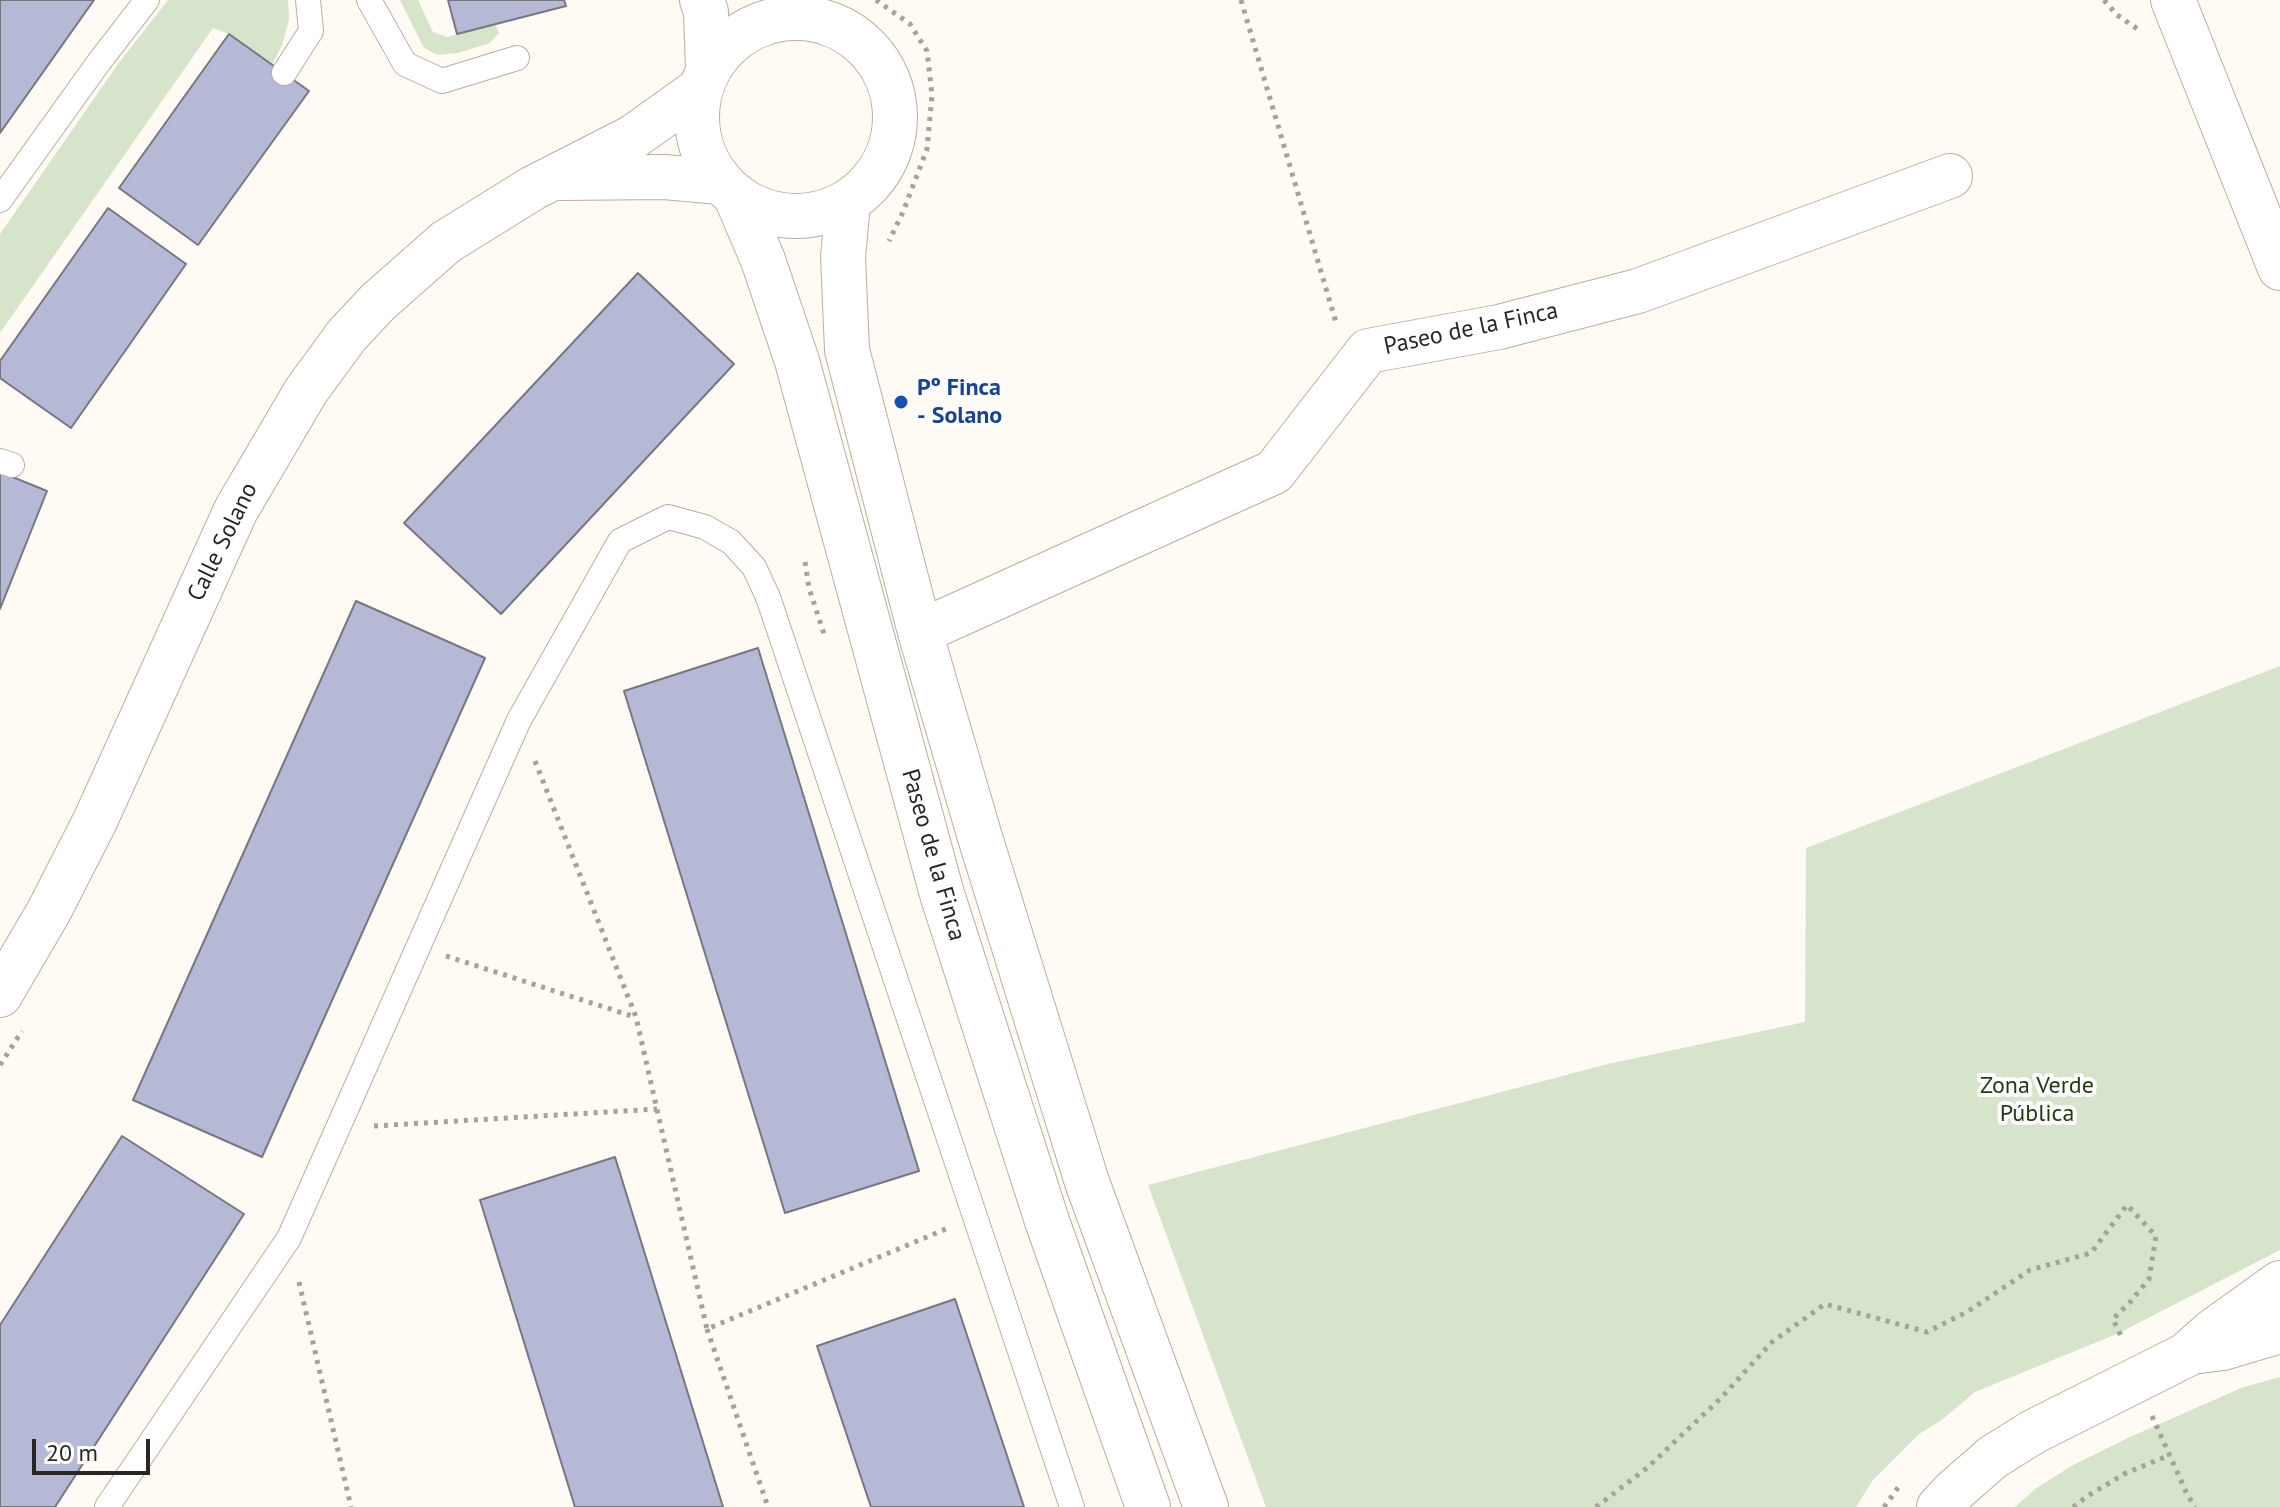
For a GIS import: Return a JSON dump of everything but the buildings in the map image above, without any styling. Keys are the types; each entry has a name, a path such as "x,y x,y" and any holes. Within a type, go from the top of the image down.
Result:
{"street":[{"path":"702,0 706,12 698,139 728,190 772,214 811,216 848,203 883,167 897,119 885,70 852,33 798,8 732,39 704,80"},
{"path":"2159,16 2280,268"},
{"name":"Calle Solano","path":"12,1011 49,911 95,821 236,510 306,391 347,335 378,302 446,242 500,208 633,137 704,80"},
{"name":"Paseo de la Finca","path":"920,632 1274,472 1368,351 1499,327 1638,291 1950,176"},
{"name":"Calle Solano","path":"555,178 664,177 728,190"},
{"name":"Paseo de la Finca","path":"728,190 763,260 797,361 942,894 1047,1221 1148,1507"},
{"name":"Paseo de la Finca","path":"848,203 843,257 847,350 920,632 1087,1182 1206,1507"},
{"path":"1939,1507 1963,1483 2006,1449 2033,1432 2186,1355 2213,1331 2280,1283"},
{"path":"2186,1355 2280,1331"}],"lane":[{"path":"0,200 147,0"},
{"path":"284,73 311,31 308,0"},
{"path":"369,0 405,64 442,81 517,58"},
{"path":"107,1507 289,1238 519,720 620,541 668,517 705,527 731,542 754,567 768,597 1072,1507"}],"path":[{"path":"876,0 910,24 927,51 932,95 927,149 885,249"},
{"path":"1241,0 1350,373"},
{"path":"2104,0 2135,29 2159,16"},
{"path":"519,720 636,1017 707,1329 768,1507"},
{"path":"418,947 636,1017"},
{"path":"0,1065 12,1011"},
{"path":"338,1128 657,1109"},
{"path":"1596,1507 1647,1468 1720,1399 1772,1342 1825,1304 1927,1332 1967,1312 2030,1270 2091,1253 2127,1205 2156,1236 2149,1279 2113,1319 2195,1507"},
{"path":"707,1329 975,1217"},
{"path":"289,1238 351,1507"},
{"path":"2073,1507 2126,1473 2170,1455"}],"green space":[{"path":"168,0 288,0 289,20 272,65 229,34 213,28 0,333 0,234 118,64"},
{"path":"400,0 418,0 433,32 447,37 495,24 499,33 490,43 458,53 438,55 424,48"},
{"name":"Zona Verde Pública","path":"2280,666 2280,1250 2119,1333 1975,1392 1919,1434 1873,1480 1856,1507 1266,1507 1148,1185 1608,1064 1805,1022 1806,848"},
{"path":"2280,1377 2280,1507 2015,1507 2035,1489 2073,1465 2128,1438 2241,1388"}],"place":[{"name":"Pº Finca - Solano","path":"901,402"}]}
